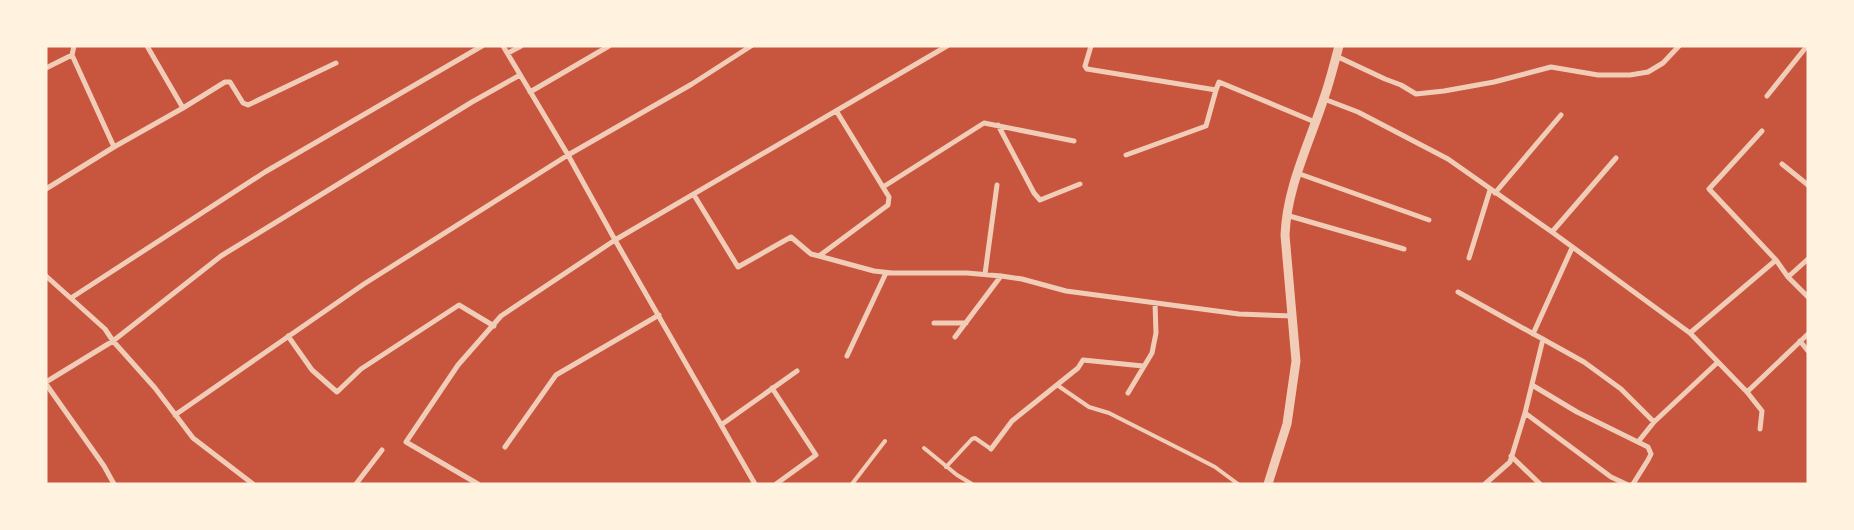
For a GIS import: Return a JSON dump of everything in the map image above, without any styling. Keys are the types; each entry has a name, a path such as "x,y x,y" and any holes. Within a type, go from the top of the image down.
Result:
{"street":[{"path":"74,46 72,54 114,147"},
{"path":"147,46 182,108"},
{"path":"71,298 266,172 482,46"},
{"path":"503,46 568,155 755,484"},
{"path":"508,53 520,46"},
{"path":"530,92 609,46"},
{"path":"175,415 364,284 568,155 692,84 751,46"},
{"path":"478,484 406,442 458,365 501,316 615,240 948,46"},
{"path":"1091,46 1085,66 1087,69 1216,90"},
{"path":"1268,484 1287,424 1296,361 1285,235 1286,215 1296,173 1324,98 1339,46"},
{"path":"1336,56 1401,85 1416,94 1494,82 1551,67 1598,75 1630,75 1648,72 1663,63 1679,46"},
{"path":"1767,96 1807,46"},
{"path":"46,68 72,54"},
{"path":"46,188 225,82 230,82 243,103 248,105 336,63"},
{"path":"114,484 104,466 46,384 112,341 221,256 464,107 520,75"},
{"path":"1126,155 1206,126 1219,82 1315,122"},
{"path":"1324,98 1358,112 1448,159 1690,333 1747,392 1762,411 1760,428"},
{"path":"819,256 888,205 889,197 836,112"},
{"path":"1469,258 1493,191 1561,115"},
{"path":"883,187 984,123 1074,141"},
{"path":"998,125 1034,193 1040,200 1080,184"},
{"path":"1762,131 1709,189 1808,297"},
{"path":"1552,232 1616,158"},
{"path":"1782,164 1808,186"},
{"path":"1296,173 1429,220"},
{"path":"985,274 997,185"},
{"path":"694,195 738,266 791,237 811,254 874,271 985,274 1022,279 1066,291 1239,314 1292,316"},
{"path":"1286,215 1404,249"},
{"path":"1533,334 1572,248"},
{"path":"1788,277 1808,259"},
{"path":"1690,333 1776,260"},
{"path":"846,356 886,272"},
{"path":"46,276 105,329 112,341 155,388 193,438 254,484"},
{"path":"955,337 1001,276"},
{"path":"1458,292 1584,362 1621,388 1654,422"},
{"path":"1128,393 1152,353 1155,344 1155,303"},
{"path":"288,336 312,370 337,392 360,369 458,306 494,326"},
{"path":"505,446 556,375 659,315"},
{"path":"934,323 966,323"},
{"path":"1747,392 1808,334"},
{"path":"1485,484 1510,462 1525,413 1542,339"},
{"path":"1800,342 1808,351"},
{"path":"991,449 1012,421 1078,368 1083,360 1143,366"},
{"path":"1638,442 1654,422 1718,362"},
{"path":"721,425 797,371"},
{"path":"1532,385 1577,412 1648,447 1651,454 1633,484"},
{"path":"772,388 816,455 776,484"},
{"path":"1525,413 1612,476 1626,484"},
{"path":"356,484 382,450"},
{"path":"1512,456 1540,484"}],"lane":[{"path":"1057,385 1089,407 1109,413 1179,448 1215,467 1238,484"},
{"path":"946,467 974,438 991,449"},
{"path":"852,484 885,441"},
{"path":"924,448 946,467 972,484"}]}
